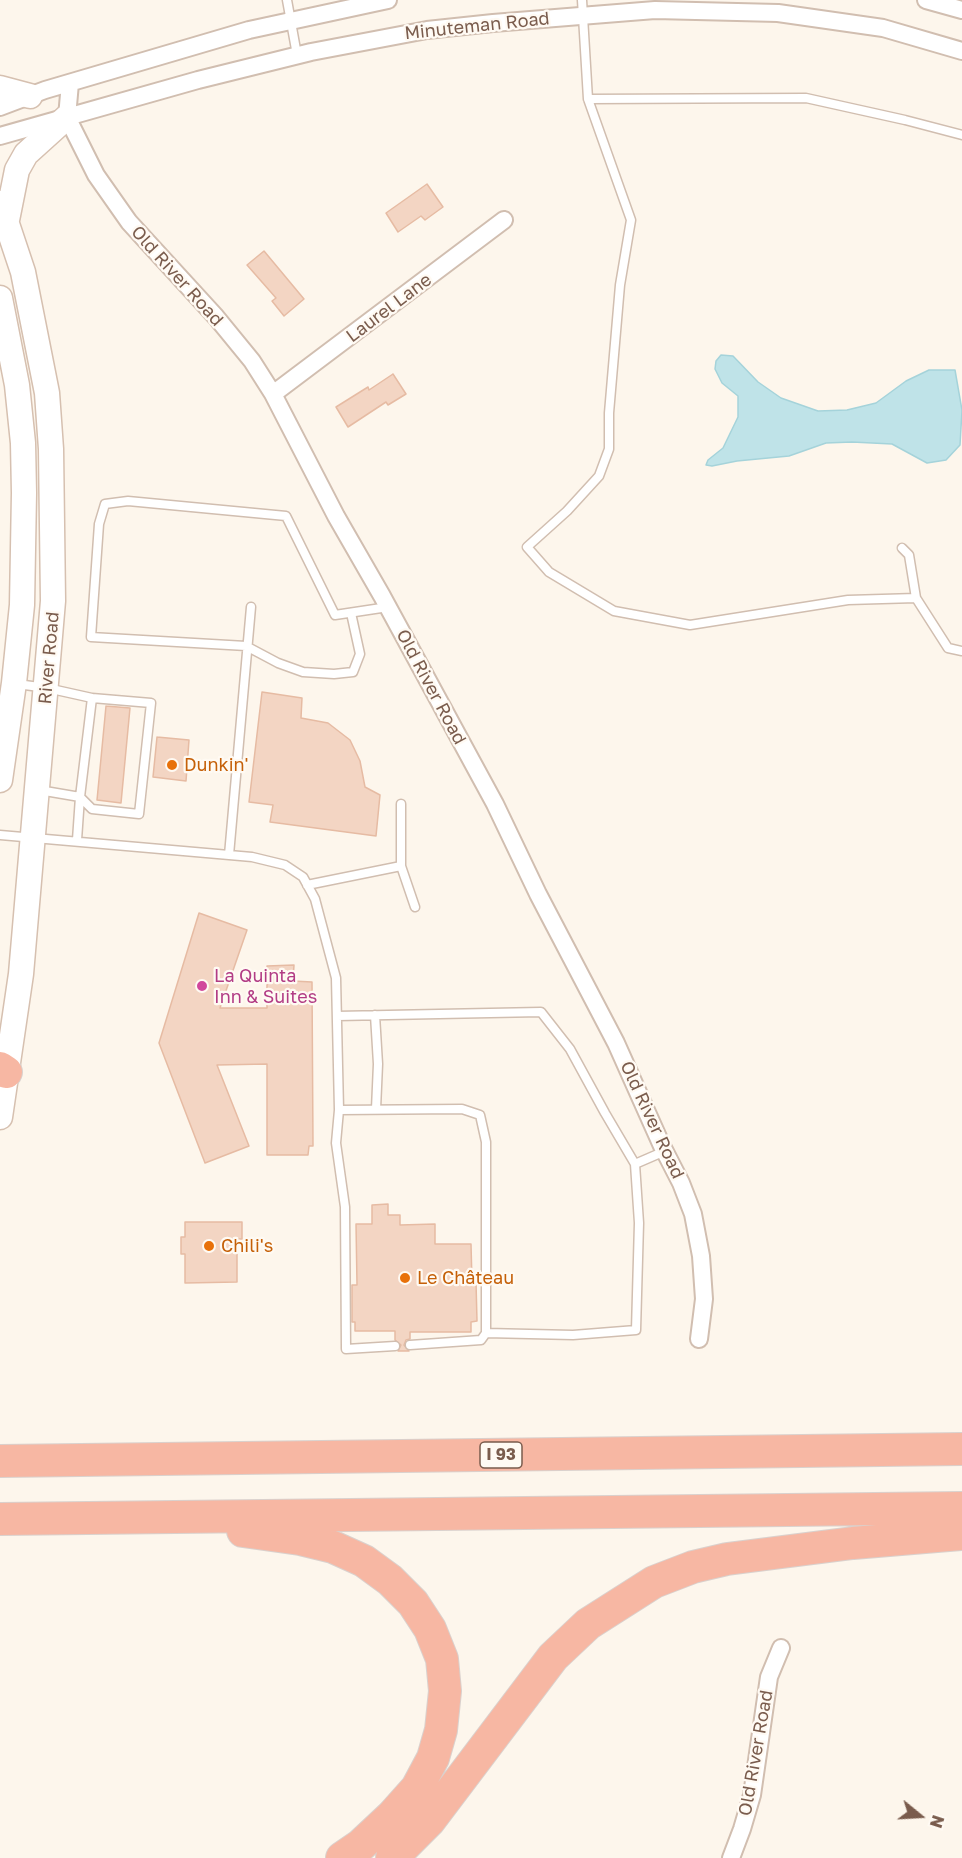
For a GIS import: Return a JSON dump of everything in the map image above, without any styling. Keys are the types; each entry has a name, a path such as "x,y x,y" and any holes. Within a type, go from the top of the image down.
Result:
{"highway":[{"name":"I 93","path":"0,1461 962,1449"},
{"path":"0,1519 962,1508"},
{"path":"150,1517 300,1539 333,1547 364,1561 390,1580 413,1603 430,1629 442,1659 445,1691 441,1730 432,1758 417,1788 392,1816 361,1845 342,1858"},
{"path":"392,1858 429,1821 553,1657 588,1624 654,1582 693,1567 728,1559 842,1544 962,1534"}],"main road":[{"path":"0,88 30,96"},
{"path":"3,212 17,170 26,154 67,117"},
{"name":"River Road","path":"0,1117 2,1071 21,974 53,601 51,449 47,393 23,272 3,212"},
{"name":"River Road","path":"0,298 17,385 23,443 22,594 14,683 0,780"}],"street":[{"path":"0,107 70,83 249,30 388,0"},
{"path":"926,0 962,10"},
{"name":"Minuteman Road","path":"0,136 198,80 297,55 426,30 582,8 778,13 883,28 962,51"},
{"path":"67,117 70,83"},
{"name":"Old River Road","path":"67,117 96,175 129,222 245,352 273,394 336,516 495,804 538,894 616,1043 693,1214 701,1256 704,1299 699,1339"},
{"name":"Laurel Lane","path":"273,394 504,220"},
{"name":"Old River Road","path":"731,1858 752,1795 769,1677 781,1648"}],"lane":[{"path":"287,0 297,55"},
{"path":"582,8 588,99 631,220 619,295 609,413 609,449 599,476 567,511 527,547 549,572 614,611 690,625 848,600 916,598"},
{"path":"588,99 806,98 962,135"},
{"path":"351,613 360,654 353,672 334,674 303,672 278,663 246,646 91,637 99,524 105,504 128,501 286,516 335,615 388,607"},
{"path":"902,548 909,555 916,598 948,648 962,651"},
{"path":"229,855 251,607"},
{"path":"14,683 92,698 151,703 139,814 92,809 80,797 36,789"},
{"path":"77,840 92,698"},
{"path":"401,804 401,866 415,907"},
{"path":"0,834 31,839 77,840 252,857 285,865 303,877 315,899 336,978 339,1110 336,1143 345,1207 346,1349 395,1346"},
{"path":"307,885 401,866"},
{"path":"337,1016 541,1012 570,1049 604,1113 635,1164 639,1223 636,1330 573,1335 486,1333"},
{"path":"375,1015 378,1064 376,1109"},
{"path":"339,1110 462,1109 480,1115 486,1142 486,1333 481,1340 410,1345"},
{"path":"635,1164 664,1151"}],"water":[{"path":"721,355 733,356 758,382 781,398 818,411 847,410 876,403 906,381 929,370 955,370 962,410 960,445 946,460 927,463 892,444 852,442 826,443 789,456 706,465 708,460 723,448 738,417 738,396 722,383 715,369 716,361"}],"building":[{"path":"427,184 443,207 425,220 421,216 398,232 386,213"},
{"path":"264,251 304,299 284,316 272,301 276,298 247,265"},
{"path":"393,374 406,394 388,405 386,402 348,427 336,407 368,387 369,390"},
{"path":"262,692 302,698 301,718 328,723 350,740 360,761 365,787 380,795 376,836 270,822 273,805 249,802"},
{"path":"106,706 130,708 121,803 97,800"},
{"path":"157,737 189,740 186,781 153,777"},
{"path":"199,913 247,930 220,1008 267,1008 267,966 294,965 293,981 312,982 313,1146 309,1146 308,1155 267,1155 267,1064 217,1065 249,1146 205,1163 159,1043"},
{"path":"388,1204 388,1215 400,1215 400,1225 435,1224 435,1244 471,1244 472,1282 476,1282 477,1321 471,1322 471,1332 410,1332 410,1339 406,1340 404,1345 409,1351 398,1351 401,1345 395,1340 395,1331 355,1331 355,1322 352,1322 352,1285 357,1285 356,1224 372,1224 372,1205"},
{"name":"Chili's","path":"185,1222 242,1222 242,1239 237,1239 237,1282 185,1283 185,1254 181,1254 181,1237 185,1237"}],"place":[{"name":"Dunkin'","path":"172,765"},
{"name":"La Quinta Inn & Suites","path":"202,986"},
{"name":"Chili's","path":"209,1246"},
{"name":"Le Château","path":"405,1278"}]}
